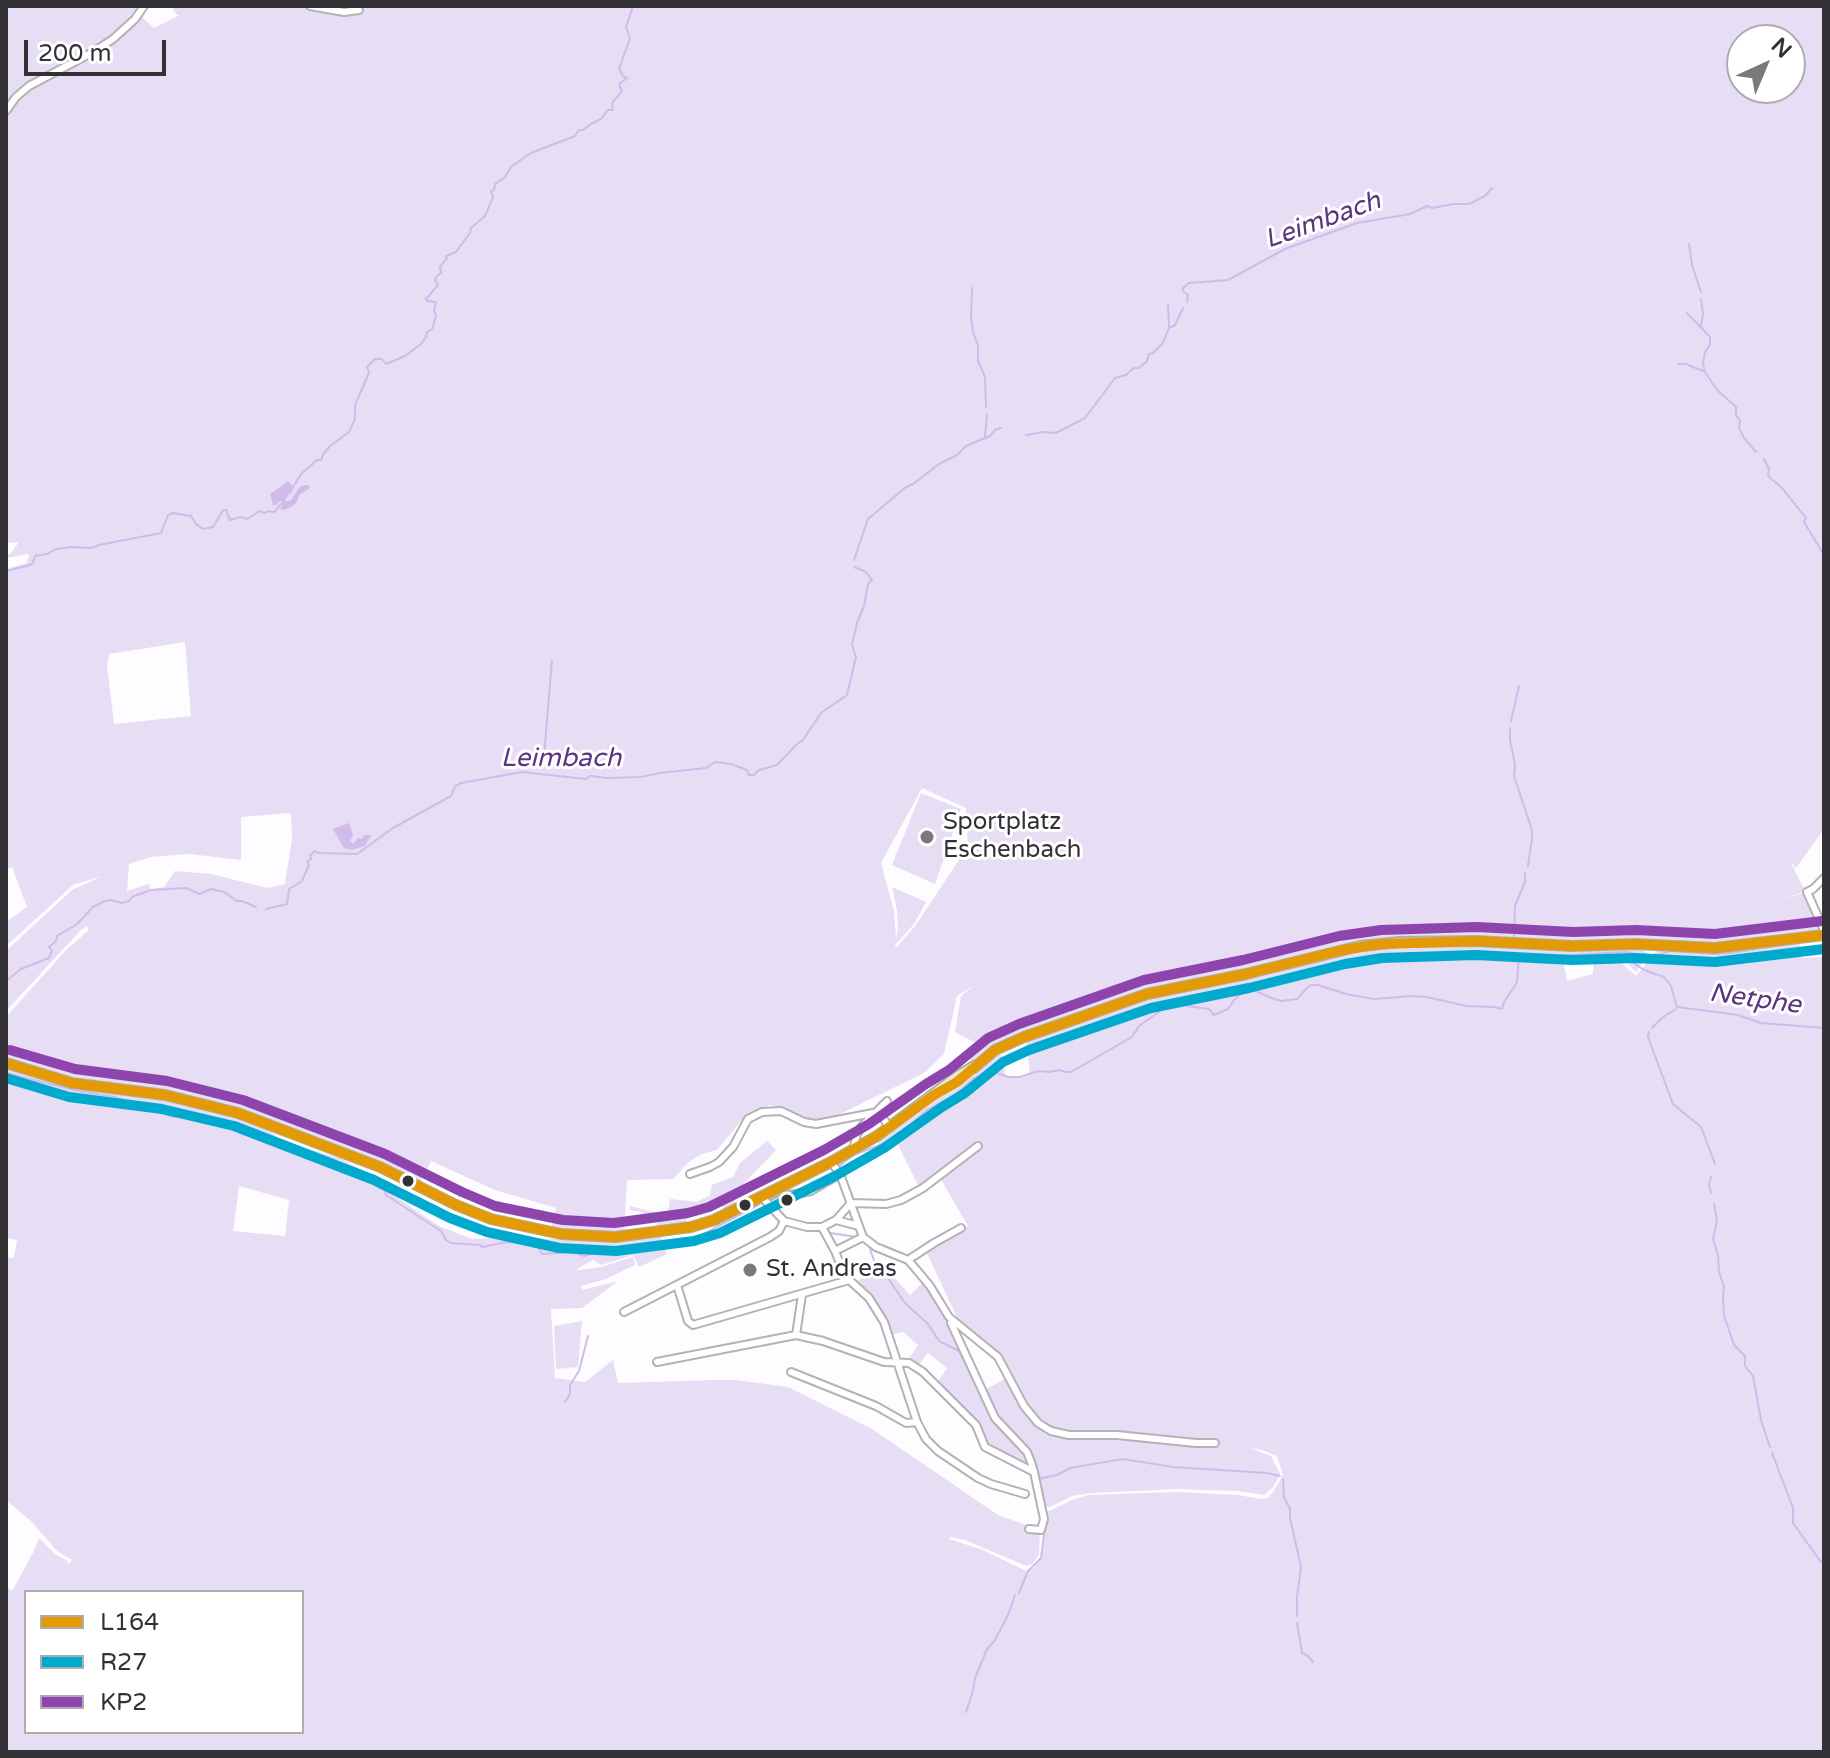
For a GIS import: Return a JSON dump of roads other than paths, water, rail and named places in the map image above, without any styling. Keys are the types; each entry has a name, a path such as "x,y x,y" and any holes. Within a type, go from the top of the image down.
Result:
{"main road":[{"path":"6,1063 72,1083 165,1095 238,1113 380,1167 491,1219 561,1234 615,1237 691,1227 714,1220 762,1197 836,1169 853,1150 957,1082 995,1050 1147,994 1360,946 1400,942 1461,941 1573,946 1635,944 1715,948 1824,933"}],"street":[{"path":"6,111 29,86 84,58 113,39 144,6"},
{"path":"310,6 344,12 359,10"},
{"path":"1824,878 1807,892 1824,933"},
{"path":"853,1150 860,1129 887,1101"},
{"path":"690,1174 710,1167 723,1158 733,1147 748,1119 762,1112 781,1111 816,1124 873,1113 883,1118 890,1128"},
{"path":"851,1203 886,1204 901,1200 923,1188 978,1146"},
{"path":"769,1206 787,1196 811,1191 836,1169 863,1237 876,1247 908,1260 930,1286 949,1317 995,1418 1027,1452 1044,1519 1041,1530 1029,1529"},
{"path":"762,1197 784,1221 807,1227 822,1227 836,1220 851,1203"},
{"path":"836,1220 859,1226"},
{"path":"624,1312 770,1237 779,1231 784,1221"},
{"path":"822,1227 843,1272 869,1298 884,1322 917,1422 926,1439 958,1466 991,1484 1025,1494"},
{"path":"908,1260 961,1228"},
{"path":"835,1251 863,1237"},
{"path":"677,1285 688,1321 693,1325 849,1280"},
{"path":"796,1335 802,1295"},
{"path":"949,1317 998,1357 1031,1416 1051,1431 1075,1436 1117,1435 1215,1443"},
{"path":"657,1362 796,1335 884,1362 909,1363 923,1372 976,1425 985,1447 1034,1472"},
{"path":"791,1372 876,1406 906,1423 917,1422"}],"waterway":[{"path":"292,489 301,474 321,460 330,446 349,432 355,419 355,405 369,373 367,367 375,359 382,359 386,364 405,356 421,344 432,329 436,302 426,299 438,285 435,280 441,273 440,267 446,256 456,252 471,228 485,216 495,184 504,178 512,166 531,153 575,136 579,130 601,119 608,110 613,110 612,103 622,91 619,84 627,78 619,69 630,38 626,27 633,6"},
{"name":"Leimbach","path":"1187,302 1188,295 1183,288 1189,283 1228,280 1285,249 1357,223 1410,214 1427,206 1469,204 1485,196 1492,188"},
{"path":"1316,218 1350,203"},
{"path":"1315,235 1318,225"},
{"path":"1689,244 1701,292"},
{"path":"972,288 971,318 978,346 978,361 985,377 986,407"},
{"path":"1701,299 1701,326"},
{"path":"1168,304 1169,327"},
{"name":"Leimbach","path":"1026,435 1056,433 1085,418 1115,378 1126,375 1147,361 1149,354 1163,343 1183,308"},
{"path":"1687,313 1710,337 1703,363 1705,372 1717,390 1736,407 1739,428 1756,452"},
{"path":"1678,364 1703,371"},
{"path":"985,437 987,414"},
{"name":"Leimbach","path":"854,560 868,519 939,464 1001,428"},
{"path":"1764,459 1769,469 1768,476 1806,518 1804,522 1824,555"},
{"path":"6,571 30,565 35,556 56,549 92,548 161,533 168,515 173,513 191,516 203,529 213,527 223,510 226,510 230,520 240,517 247,519 260,511 274,512 284,501"},
{"name":"Leimbach","path":"266,909 287,904 289,889 302,881 310,855 315,851 357,854 393,828 451,796 455,786 461,783 522,772 586,779 590,776 641,777 706,768 715,762 731,764 754,775 759,770 777,765 803,740 821,713 847,695 856,657 852,645 868,584 872,580 866,572 854,567"},
{"path":"544,755 552,661"},
{"path":"1511,721 1519,686"},
{"path":"1510,728 1514,776 1532,830 1528,866"},
{"path":"1514,940 1515,906 1525,882 1525,873"},
{"name":"Leimbach","path":"6,981 21,969 49,958 52,951 49,947 57,936 105,901 122,903 151,890 186,888 200,894 211,889 224,892 237,901 256,907"},
{"path":"1652,957 1670,951 1731,953 1807,941"},
{"name":"Netphe","path":"828,1177 856,1154 893,1140 927,1110 953,1097 974,1078 997,1073 1020,1077 1038,1071 1071,1072 1132,1037 1139,1026 1173,1002 1181,1001 1187,1006 1209,1009 1214,1015 1228,1009 1234,1000 1251,989 1281,1001 1297,999 1311,985 1318,985 1374,999 1427,997 1466,1006 1502,1009 1517,982 1521,954 1552,956 1625,952 1644,970 1664,977 1671,986 1677,1007 1738,1015 1761,1023 1824,1028"},
{"path":"1627,952 1645,956"},
{"path":"1652,1028 1676,1009"},
{"path":"1649,1032 1648,1037 1673,1104 1701,1127 1715,1164"},
{"name":"Netphe","path":"6,1073 115,1097 173,1117 229,1123 283,1149 305,1153 305,1158 337,1163 385,1191 386,1195 441,1231 451,1243 482,1247 507,1242 526,1243 537,1245 542,1254 573,1252 584,1256 618,1247 641,1250 679,1247 760,1204"},
{"path":"1711,1177 1711,1193"},
{"name":"Netphe","path":"772,1198 785,1191 805,1189 820,1183"},
{"path":"1714,1204 1717,1221 1713,1239 1724,1287 1724,1316 1734,1345 1745,1356 1745,1366 1753,1376 1761,1420 1770,1447"},
{"path":"830,1233 857,1237"},
{"path":"870,1249 875,1263"},
{"path":"882,1269 905,1303 928,1324 939,1341 959,1351 973,1378"},
{"path":"565,1402 570,1394 570,1385 579,1371 588,1336"},
{"path":"1772,1453 1793,1508 1793,1523 1824,1563"},
{"path":"1038,1479 1070,1468 1123,1459 1173,1467 1280,1476"},
{"path":"1283,1479 1284,1497 1290,1509 1301,1567 1297,1616"},
{"path":"1019,1593 1028,1571 1041,1558 1046,1518"},
{"path":"966,1712 987,1649 1008,1615 1015,1595"},
{"path":"1297,1623 1302,1653 1313,1662"}],"place":[{"name":"Sportplatz Eschenbach","path":"927,837"},
{"name":"St. Andreas","path":"750,1270"}]}
